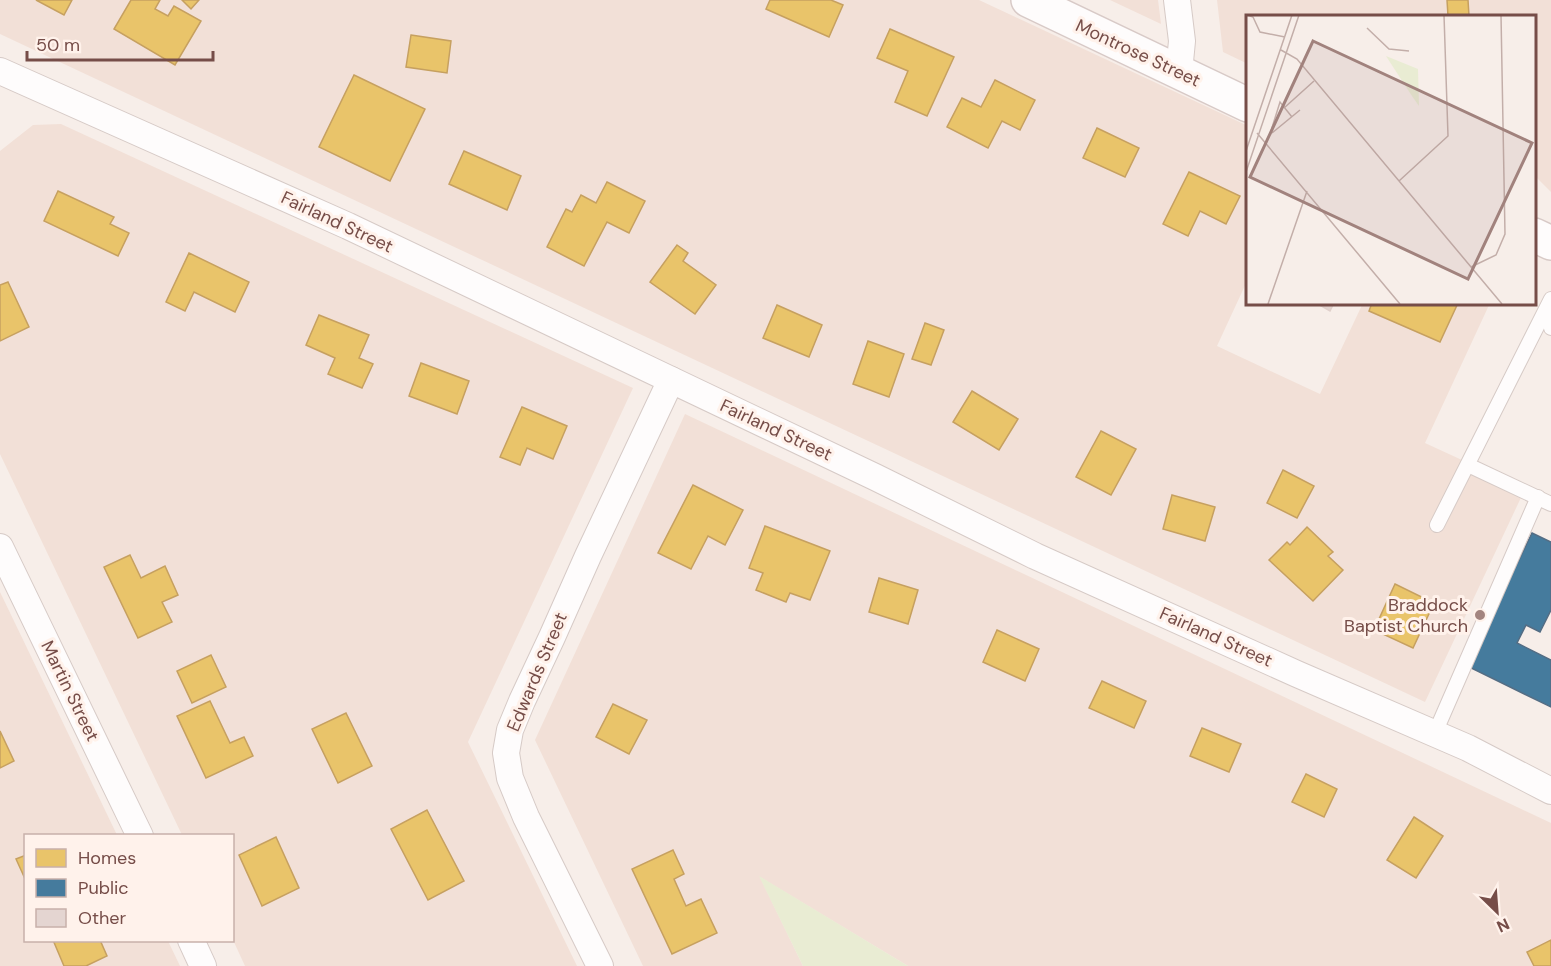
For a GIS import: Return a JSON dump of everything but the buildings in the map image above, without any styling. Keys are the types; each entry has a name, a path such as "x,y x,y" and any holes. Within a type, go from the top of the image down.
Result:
{"street":[{"name":"Montrose Street","path":"1028,0 1246,104"},
{"path":"1177,0 1182,41 1179,72"},
{"name":"Fairland Street","path":"5,79 348,226 1035,556 1468,748 1551,791"},
{"path":"1536,236 1551,243"},
{"name":"Edwards Street","path":"600,966 526,817 510,778 506,753 510,730 522,701 671,380"},
{"name":"Martin Street","path":"0,547 139,834"},
{"path":"192,942 203,966"}],"lane":[{"path":"1549,302 1551,328"},
{"path":"1437,525 1549,302"},
{"path":"1468,465 1551,504"},
{"path":"1434,733 1538,497"}],"shaded area":[{"path":"0,0 979,0 1246,125 1246,283 1217,346 1320,394 1363,304 1490,304 1425,443 1525,489 1425,702 0,34"},
{"path":"1110,0 1158,0 1161,24"},
{"path":"1217,0 1551,0 1551,192 1536,177 1536,15 1246,15 1246,63 1223,52"},
{"path":"61,124 633,388 468,742 577,966 245,966 234,942 234,834 182,834 0,454 0,151 33,125"},
{"path":"685,414 1551,823 1551,966 908,966 760,877 803,966 643,966 535,740"},
{"path":"0,592 117,834 24,834 24,942 168,942 180,966 0,966"}],"green space":[{"path":"759,876 908,966 803,966"}],"place":[{"name":"Braddock Baptist Church","path":"1480,615"}]}
